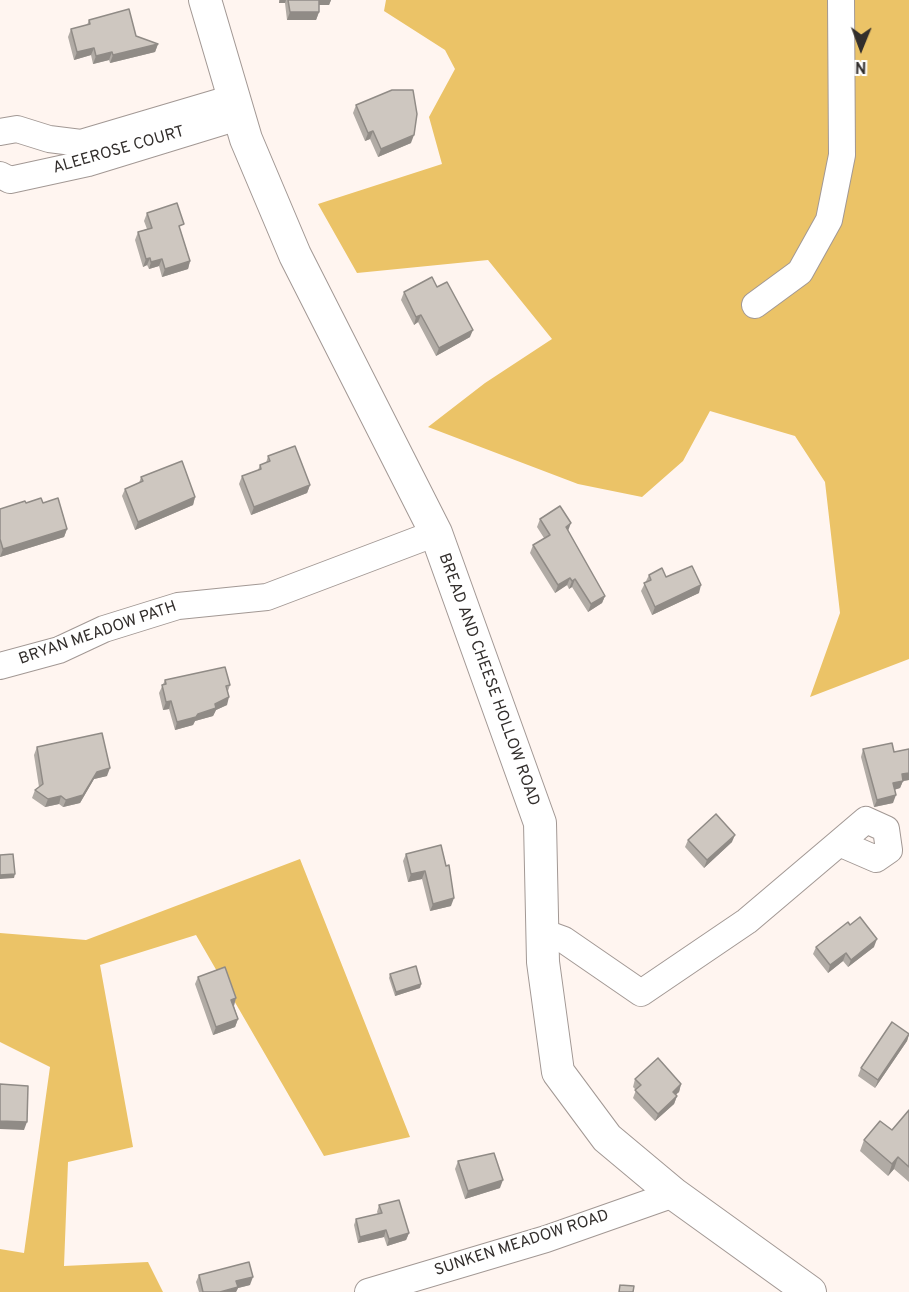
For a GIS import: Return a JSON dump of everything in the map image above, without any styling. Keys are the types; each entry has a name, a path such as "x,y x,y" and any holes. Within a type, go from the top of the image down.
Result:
{"main road":[{"name":"BREAD AND CHEESE HOLLOW ROAD","path":"205,0 236,108 295,255 436,533 540,823 543,962 558,1072 607,1138 674,1194 810,1292"}],"street":[{"path":"755,305 800,272 829,220 842,155 841,0"},
{"path":"0,132 17,129 49,140 81,143 236,108"},
{"name":"ALEEROSE COURT","path":"0,175 10,180 88,163 236,108"},
{"name":"BRYAN MEADOW PATH","path":"0,666 58,650 104,629 178,606 267,597 436,533"},
{"path":"542,932 564,940 640,993 747,921 839,843"},
{"name":"SUNKEN MEADOW ROAD","path":"368,1292 546,1239 674,1194"}],"shaded area":[{"path":"386,0 909,0 909,659 810,697 840,613 825,482 795,436 710,411 683,461 642,497 578,484 428,427 485,383 552,339 488,260 357,273 318,204 442,164 429,117 455,69 445,50 384,11"},
{"path":"300,859 410,1137 324,1156 196,935 100,965 133,1147 68,1162 64,1266 148,1262 163,1292 0,1292 0,1249 24,1253 50,1067 0,1042 0,933 86,940"}],"building":[{"path":"288,0 319,0 319,12 290,12"},
{"path":"129,9 136,36 158,44 113,55 112,52 96,56 94,48 77,52 71,29 90,24 89,20"},
{"path":"392,90 413,90 417,114 414,135 381,149 373,131 368,133 356,105"},
{"path":"177,203 184,224 179,226 190,261 165,269 162,259 151,262 150,258 146,259 138,232 152,228 147,213"},
{"path":"432,277 437,287 447,282 473,330 439,348 421,315 416,317 404,292"},
{"path":"295,446 310,485 254,507 242,476 261,469 260,465 270,461 268,456"},
{"path":"182,461 195,497 138,522 125,489 143,481 141,477"},
{"path":"41,498 43,503 58,498 67,529 3,549 0,539 0,509"},
{"path":"560,506 571,523 566,527 605,596 591,604 575,579 572,581 570,578 558,585 533,545 550,535 540,519"},
{"path":"692,566 701,585 655,607 644,583 651,580 649,575 662,568 666,577"},
{"path":"225,667 230,685 226,686 229,697 215,704 216,708 177,722 171,701 166,702 162,685 166,684 165,680"},
{"path":"102,733 110,768 97,772 83,795 66,800 61,796 48,799 35,790 43,784 37,747"},
{"path":"892,743 894,752 909,749 909,773 902,774 903,781 893,783 896,795 877,800 863,749"},
{"path":"716,814 735,835 707,860 688,840"},
{"path":"441,845 446,866 449,865 454,898 433,904 425,871 411,874 406,854"},
{"path":"13,854 15,874 0,875 0,855"},
{"path":"860,917 877,939 851,960 846,953 830,965 816,947 848,922 850,925"},
{"path":"416,966 421,984 396,992 390,974"},
{"path":"225,967 236,998 231,1000 238,1019 216,1027 198,977"},
{"path":"892,1022 909,1034 878,1080 861,1068"},
{"path":"658,1058 681,1084 673,1092 677,1096 658,1114 635,1090 641,1085 635,1079"},
{"path":"0,1084 28,1086 27,1122 0,1121"},
{"path":"909,1110 909,1167 898,1157 892,1164 864,1140 880,1121 892,1130"},
{"path":"494,1153 503,1180 468,1191 458,1161"},
{"path":"399,1200 409,1233 389,1239 386,1230 360,1237 356,1219 382,1213 379,1205"},
{"path":"249,1262 253,1277 236,1281 238,1287 220,1292 203,1292 199,1275"},
{"path":"620,1285 634,1286 633,1292 619,1292"}]}
